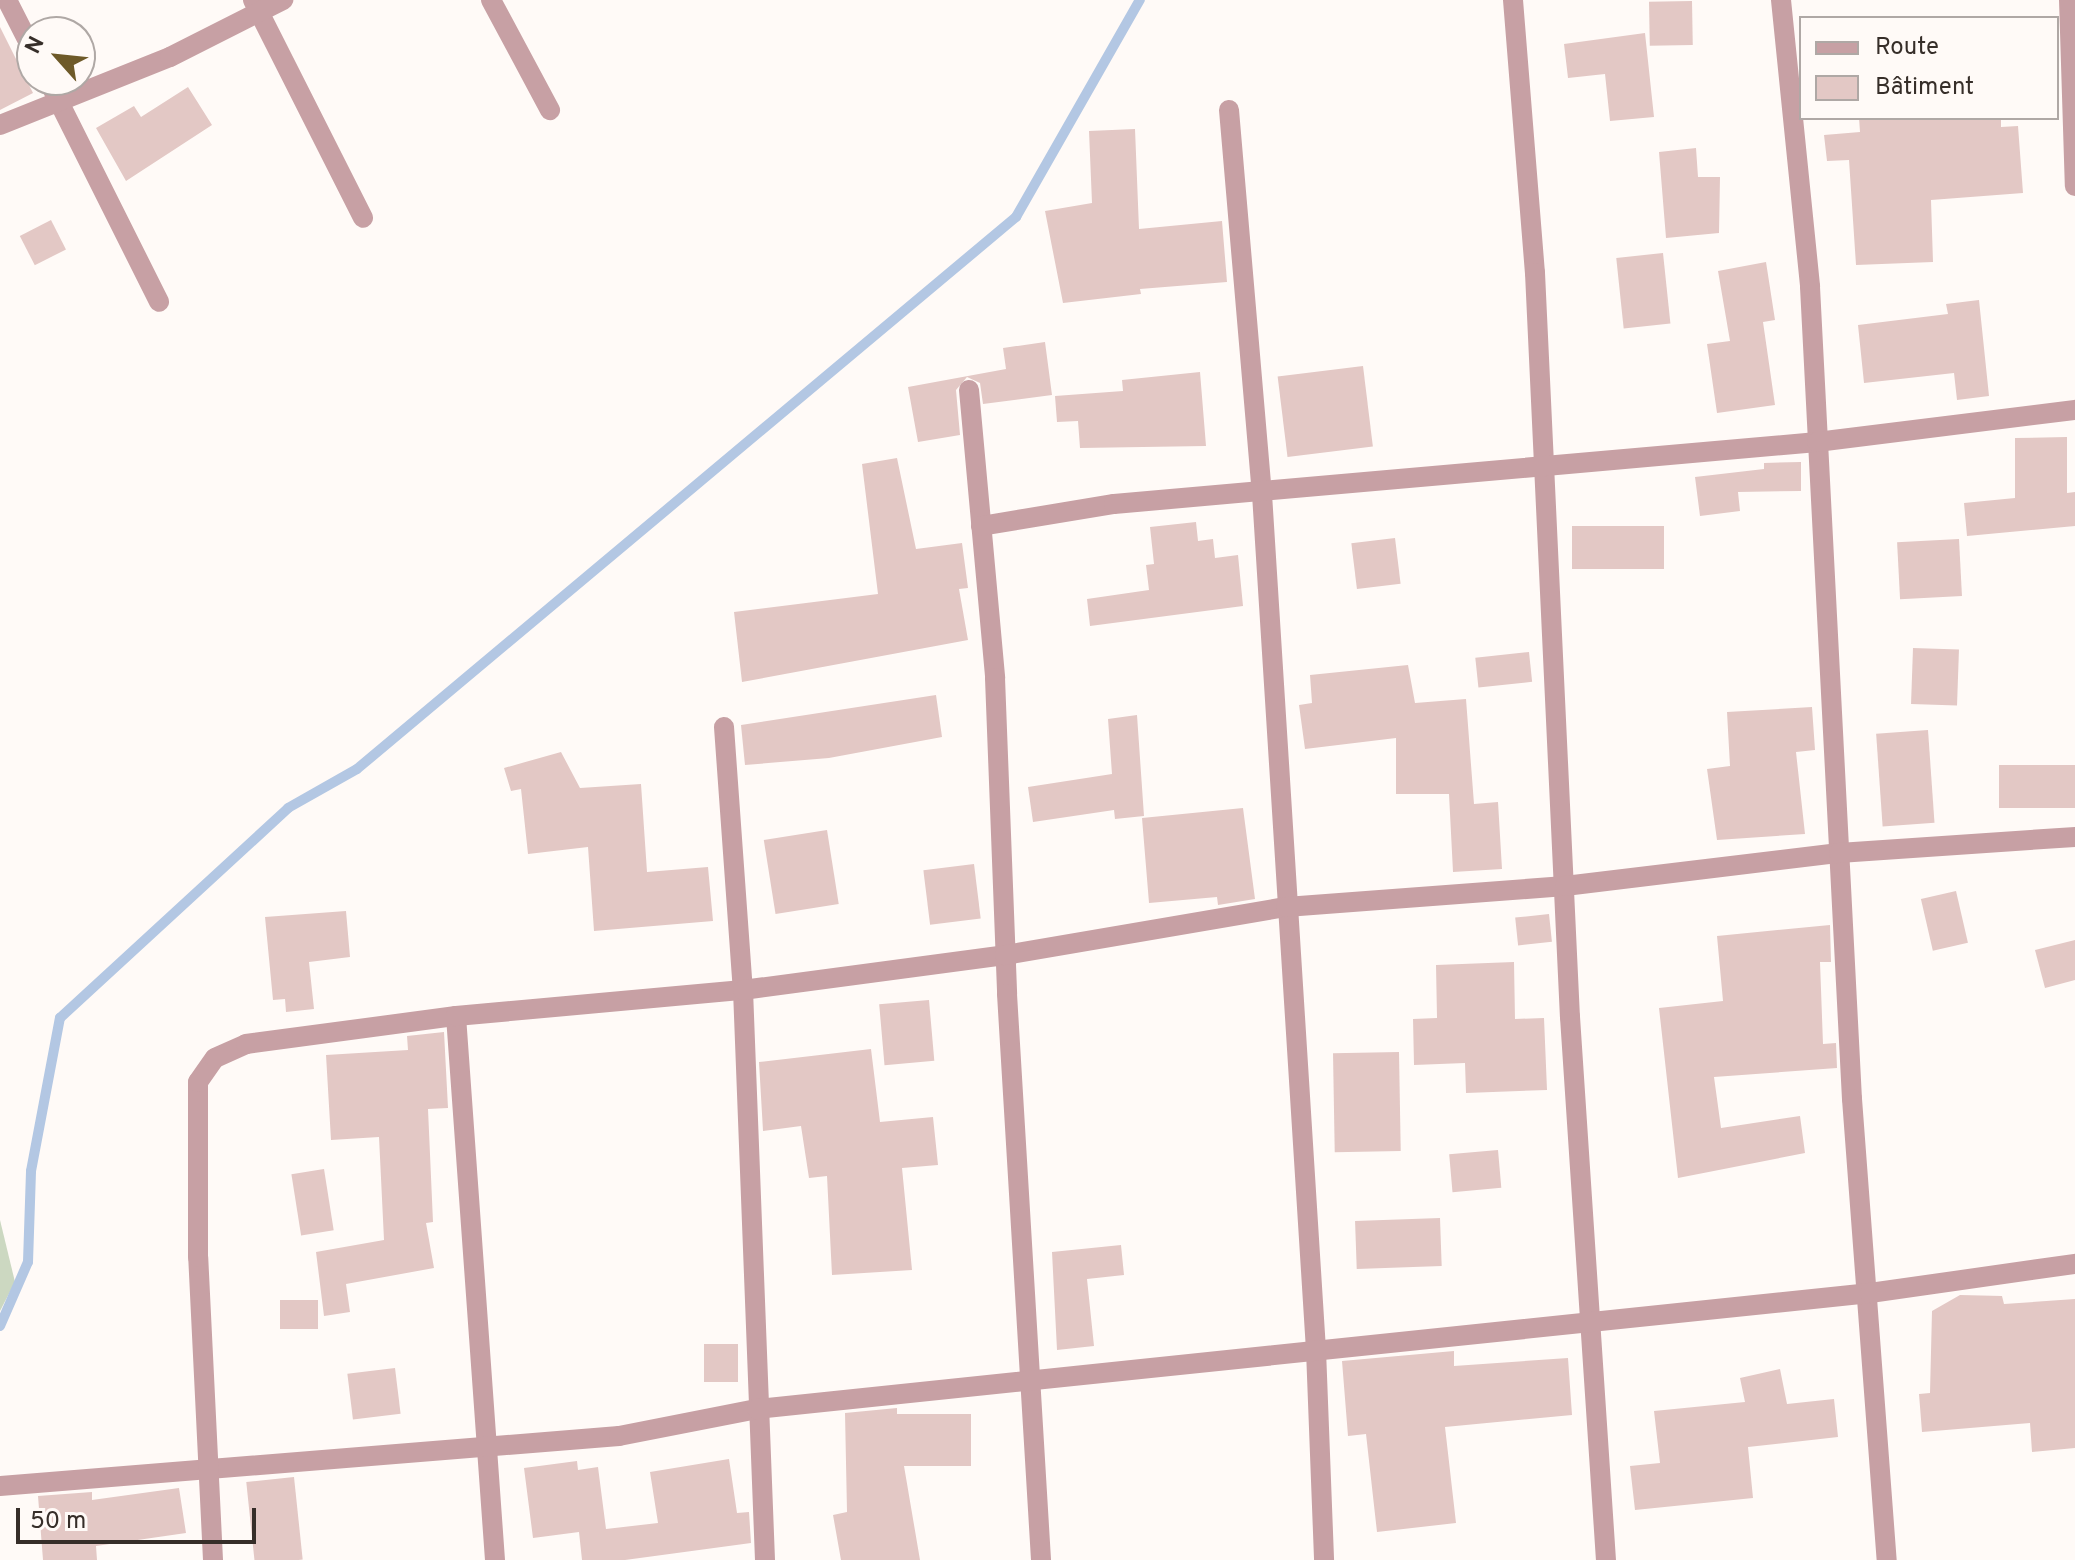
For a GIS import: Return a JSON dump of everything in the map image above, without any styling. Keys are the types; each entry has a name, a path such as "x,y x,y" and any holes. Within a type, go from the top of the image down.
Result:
{"street":[{"path":"0,125 170,57 256,6 283,0"},
{"path":"491,0 550,110"},
{"path":"1513,0 1545,466 1565,886 1606,1560"},
{"path":"1781,0 1810,287 1852,1099 1870,1293 1887,1560"},
{"path":"2069,0 2075,186"},
{"path":"256,6 363,218"},
{"path":"56,96 159,302"},
{"path":"1229,110 1262,494 1316,1350 1324,1560"},
{"path":"969,390 995,678 1005,955 1041,1560"},
{"path":"981,526 1114,504 1262,494 1817,442 2075,410"},
{"path":"724,727 743,990 765,1560"},
{"path":"213,1560 198,1257 198,1082 215,1058 246,1044 456,1016 743,990 1005,955 1286,907 1565,886 1839,853 2075,837"},
{"path":"456,1016 490,1445 495,1560"},
{"path":"0,1486 619,1436 757,1409 1870,1293 2075,1264"}],"green space":[{"path":"0,1220 15,1282 0,1311"}],"building":[{"path":"1692,1 1693,45 1650,46 1649,2"},
{"path":"0,27 16,59 16,96 27,96 0,110"},
{"path":"1645,33 1654,117 1610,121 1605,74 1568,78 1564,44"},
{"path":"188,87 212,125 126,181 96,128 134,106 141,117"},
{"path":"1859,120 2001,120 2001,127 2018,126 2023,193 1931,200 1933,262 1856,265 1849,160 1827,161 1824,135 1860,132"},
{"path":"1135,129 1139,229 1222,221 1227,282 1140,289 1141,294 1063,303 1045,211 1092,203 1089,131"},
{"path":"1696,148 1698,177 1720,177 1719,233 1666,238 1659,152"},
{"path":"51,220 66,249 35,265 20,236"},
{"path":"1663,253 1670,324 1624,329 1616,258"},
{"path":"1766,262 1775,320 1763,322 1775,405 1717,413 1707,344 1730,341 1718,271"},
{"path":"1979,300 1989,396 1957,400 1954,373 1864,383 1858,325 1948,314 1946,304"},
{"path":"1045,342 1052,395 983,404 980,383 967,377 956,390 960,435 918,442 908,387 1006,369 1003,348"},
{"path":"1363,366 1373,446 1288,457 1278,376"},
{"path":"1200,372 1206,446 1080,448 1078,421 1057,422 1055,396 1123,391 1122,380"},
{"path":"2067,437 2067,493 2075,492 2075,526 1967,536 1964,503 2015,498 2015,438"},
{"path":"897,458 916,549 962,543 968,588 959,589 968,640 742,682 734,612 878,594 862,464"},
{"path":"1801,462 1801,491 1738,492 1740,511 1700,516 1695,477 1764,469 1764,463"},
{"path":"1196,522 1198,541 1213,539 1215,558 1238,555 1243,606 1090,626 1087,599 1149,590 1146,565 1154,564 1150,527"},
{"path":"1572,526 1664,526 1664,569 1572,569"},
{"path":"1395,538 1401,584 1357,589 1351,543"},
{"path":"1959,539 1962,596 1900,599 1897,542"},
{"path":"1913,648 1959,650 1957,706 1911,704"},
{"path":"1529,652 1532,682 1478,687 1475,658"},
{"path":"1408,665 1415,703 1466,699 1474,804 1498,802 1502,869 1453,872 1449,794 1396,794 1396,738 1305,749 1299,705 1312,703 1310,675"},
{"path":"936,695 942,737 829,758 745,765 741,725"},
{"path":"1812,707 1815,750 1796,752 1805,834 1717,840 1707,769 1730,766 1727,712"},
{"path":"1137,715 1144,816 1115,819 1114,810 1033,822 1028,787 1112,774 1108,719"},
{"path":"1928,730 1934,823 1883,826 1876,734"},
{"path":"561,752 580,788 641,784 647,872 708,867 713,921 594,931 588,847 528,854 521,789 511,791 504,768"},
{"path":"1999,765 2075,765 2075,808 1999,808"},
{"path":"1243,808 1255,899 1218,905 1217,897 1149,903 1142,818"},
{"path":"827,830 839,904 776,914 764,840"},
{"path":"974,864 981,919 930,925 923,870"},
{"path":"1956,891 1968,943 1933,951 1921,899"},
{"path":"346,911 350,957 309,962 314,1009 286,1012 285,999 273,1000 265,917"},
{"path":"1549,914 1552,942 1518,945 1515,918"},
{"path":"1830,925 1831,962 1820,962 1823,1044 1836,1043 1837,1068 1714,1077 1721,1128 1800,1116 1805,1153 1678,1178 1659,1008 1723,1001 1717,936"},
{"path":"2075,940 2075,980 2045,988 2035,950"},
{"path":"1514,962 1515,1019 1544,1018 1547,1090 1466,1093 1465,1063 1414,1065 1413,1019 1437,1018 1436,965"},
{"path":"929,1000 934,1061 885,1065 879,1004"},
{"path":"444,1032 448,1108 428,1109 433,1222 426,1223 434,1268 346,1284 350,1312 324,1316 316,1252 384,1240 379,1137 331,1140 326,1055 408,1050 407,1036"},
{"path":"871,1049 880,1122 933,1117 938,1165 902,1168 912,1270 832,1275 827,1176 809,1178 801,1126 763,1131 759,1062"},
{"path":"1399,1052 1401,1151 1335,1152 1333,1053"},
{"path":"1498,1150 1501,1188 1452,1192 1449,1154"},
{"path":"324,1169 334,1230 301,1235 291,1174"},
{"path":"1440,1218 1442,1266 1357,1269 1355,1221"},
{"path":"1121,1245 1124,1275 1087,1279 1094,1346 1057,1350 1052,1252"},
{"path":"1960,1295 2002,1296 2004,1304 2075,1299 2075,1448 2032,1452 2030,1423 1922,1432 1919,1394 1930,1393 1932,1311"},
{"path":"280,1300 318,1300 318,1329 280,1329"},
{"path":"704,1344 738,1344 738,1382 704,1382"},
{"path":"1454,1351 1454,1366 1568,1358 1572,1415 1445,1427 1456,1523 1377,1532 1366,1434 1348,1436 1342,1361"},
{"path":"395,1368 401,1414 353,1420 347,1374"},
{"path":"1780,1369 1787,1404 1834,1399 1838,1437 1748,1447 1753,1498 1635,1510 1630,1466 1660,1463 1654,1411 1745,1402 1740,1378"},
{"path":"897,1408 897,1414 971,1414 971,1466 904,1466 920,1560 841,1560 833,1515 847,1512 845,1413"},
{"path":"729,1459 737,1513 749,1512 751,1543 625,1560 582,1560 579,1532 533,1538 524,1468 577,1461 578,1470 598,1467 606,1529 658,1523 650,1472"},
{"path":"294,1477 303,1560 254,1560 246,1482"},
{"path":"179,1488 186,1533 96,1546 97,1560 43,1560 38,1496 92,1492 92,1500"}],"waterway":[{"path":"0,1326 28,1262 31,1171 60,1018 288,808 357,769 1016,217 1140,0"}]}
